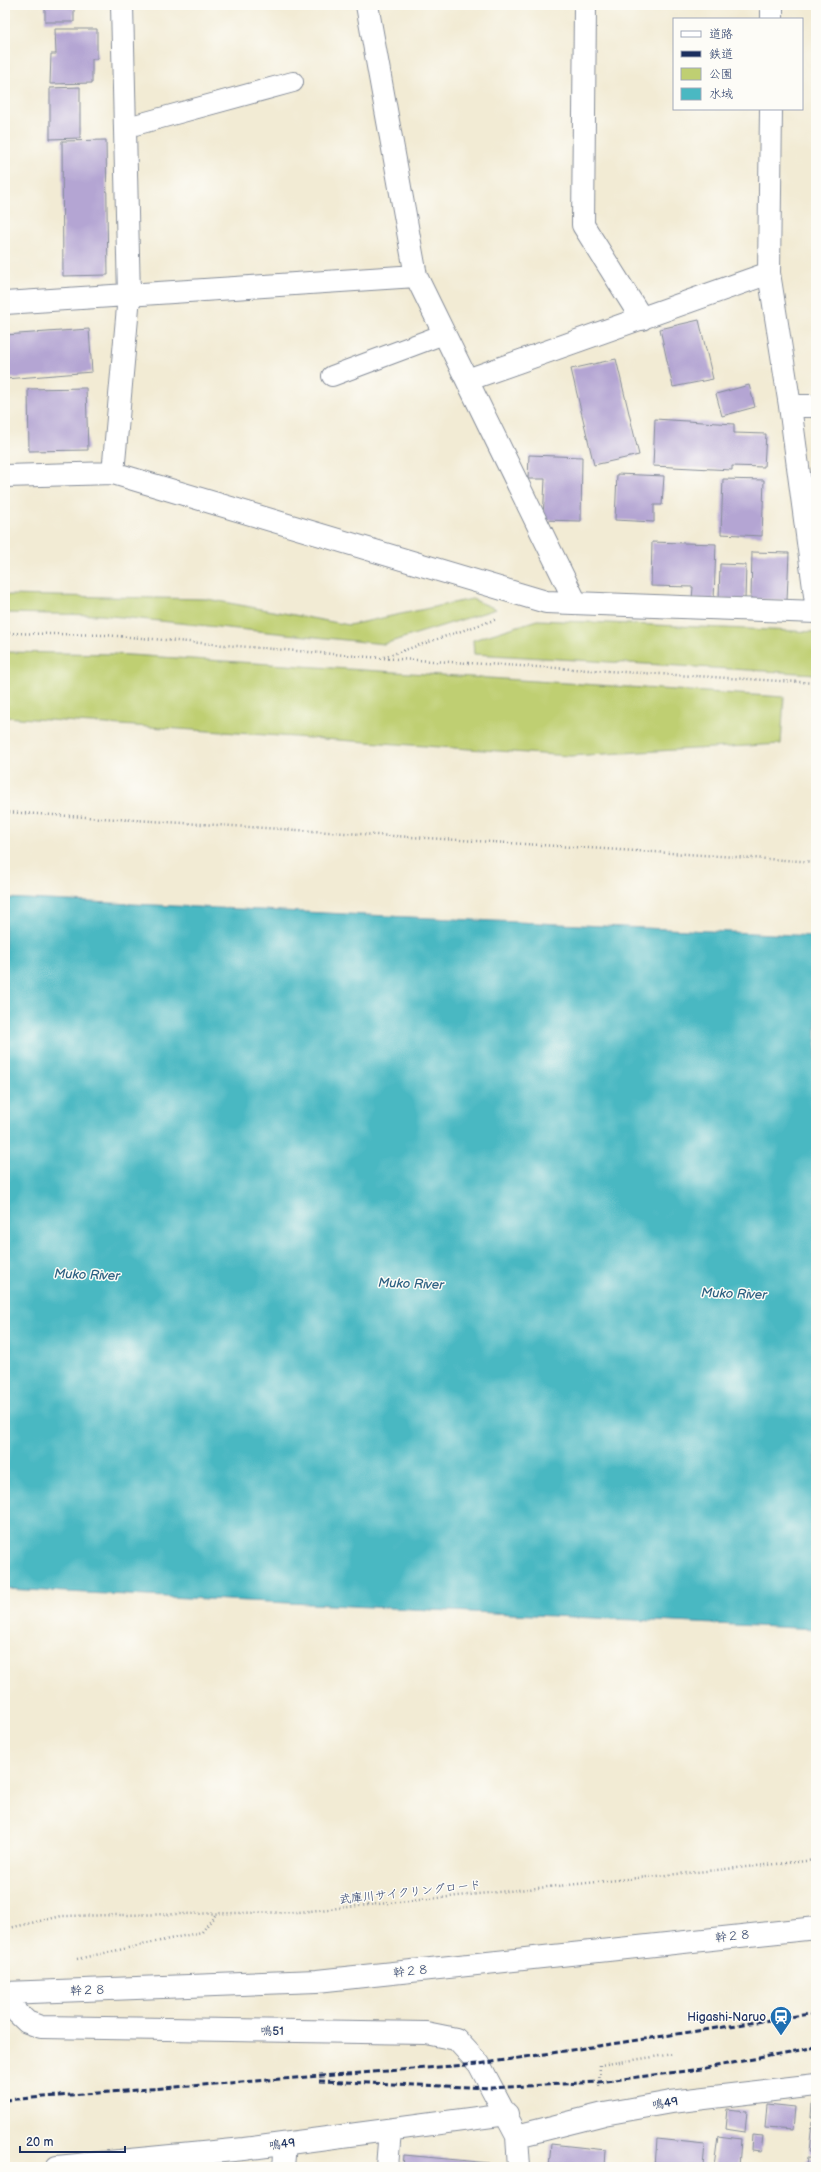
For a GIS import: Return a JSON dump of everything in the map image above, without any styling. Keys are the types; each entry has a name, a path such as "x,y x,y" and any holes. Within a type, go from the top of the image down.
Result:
{"street":[{"path":"113,473 129,296 122,5"},
{"path":"367,5 416,276 576,603"},
{"path":"585,5 583,225 642,319"},
{"path":"772,5 772,18"},
{"path":"771,110 769,273 790,406 816,603"},
{"path":"467,380 769,273"},
{"path":"5,303 416,276"},
{"path":"790,406 816,406"},
{"path":"5,476 113,473 546,602 816,612"},
{"name":"幹２８","path":"5,1993 317,1980 816,1928"},
{"name":"鳴51","path":"5,2001 27,2022 41,2027 426,2033 456,2039 479,2064 507,2114 517,2136"},
{"name":"鳴49","path":"517,2136 604,2114 671,2102 816,2085"},
{"name":"鳴49","path":"57,2167 171,2161 507,2114"},
{"path":"387,2167 390,2130"},
{"path":"517,2136 519,2167"},
{"path":"283,2167 285,2144"}],"lane":[{"path":"124,128 293,82"},
{"path":"332,376 444,334"}],"path":[{"path":"382,658 499,618"},
{"path":"5,633 104,635 382,658 816,683"},
{"path":"5,812 816,862"},
{"name":"武庫川サイクリングロード","path":"5,1930 62,1916 299,1912 816,1860"},
{"path":"74,1959 202,1932 216,1914"},
{"path":"604,2114 599,2082 600,2065 673,2054"}],"green space":[{"path":"5,595 207,599 349,625 472,599 496,609 384,644 101,615 5,613"},
{"path":"537,620 816,632 816,674 474,654 473,640"},
{"path":"5,652 114,654 784,697 781,744 570,756 5,717"}],"water":[{"name":"Muko River","path":"5,898 816,936 816,1629 5,1589"}],"building":[{"path":"45,5 74,5 74,22 45,22"},
{"path":"55,29 97,29 97,59 92,59 92,83 50,84 51,54 56,54"},
{"path":"80,87 80,138 50,139 50,88"},
{"path":"106,140 108,275 63,276 62,141"},
{"path":"699,320 713,379 673,387 660,329"},
{"path":"89,329 92,372 5,379 5,335"},
{"path":"616,359 639,455 594,465 571,369"},
{"path":"749,385 755,407 722,416 716,394"},
{"path":"86,388 88,450 29,451 28,389"},
{"path":"655,419 734,424 734,433 766,434 764,467 732,466 732,470 653,466"},
{"path":"529,455 582,457 581,521 543,520 545,479 528,479"},
{"path":"617,474 664,476 662,505 654,505 654,522 615,520"},
{"path":"723,479 764,480 762,536 721,534"},
{"path":"652,542 716,544 714,600 692,599 693,587 651,586"},
{"path":"752,552 789,553 787,600 751,599"},
{"path":"720,564 746,565 745,600 719,599"},
{"path":"767,2104 795,2107 793,2130 765,2128"},
{"path":"812,2104 816,2104 816,2117 811,2117"},
{"path":"727,2109 747,2111 745,2132 725,2129"},
{"path":"812,2121 816,2121 816,2154 809,2153"},
{"path":"752,2135 763,2136 761,2152 751,2151"},
{"path":"718,2136 741,2139 739,2167 714,2167"},
{"path":"657,2139 705,2144 703,2167 655,2167"},
{"path":"551,2144 606,2150 605,2167 549,2167"},
{"path":"404,2155 490,2163 490,2167 403,2167"},
{"path":"807,2158 816,2159 816,2167 806,2167"}],"railway":[{"path":"5,2100 479,2064 816,2013"},
{"path":"319,2081 492,2088 599,2082 701,2069 816,2047"}],"place":[{"name":"Higashi-Naruo","path":"781,2036"}]}
